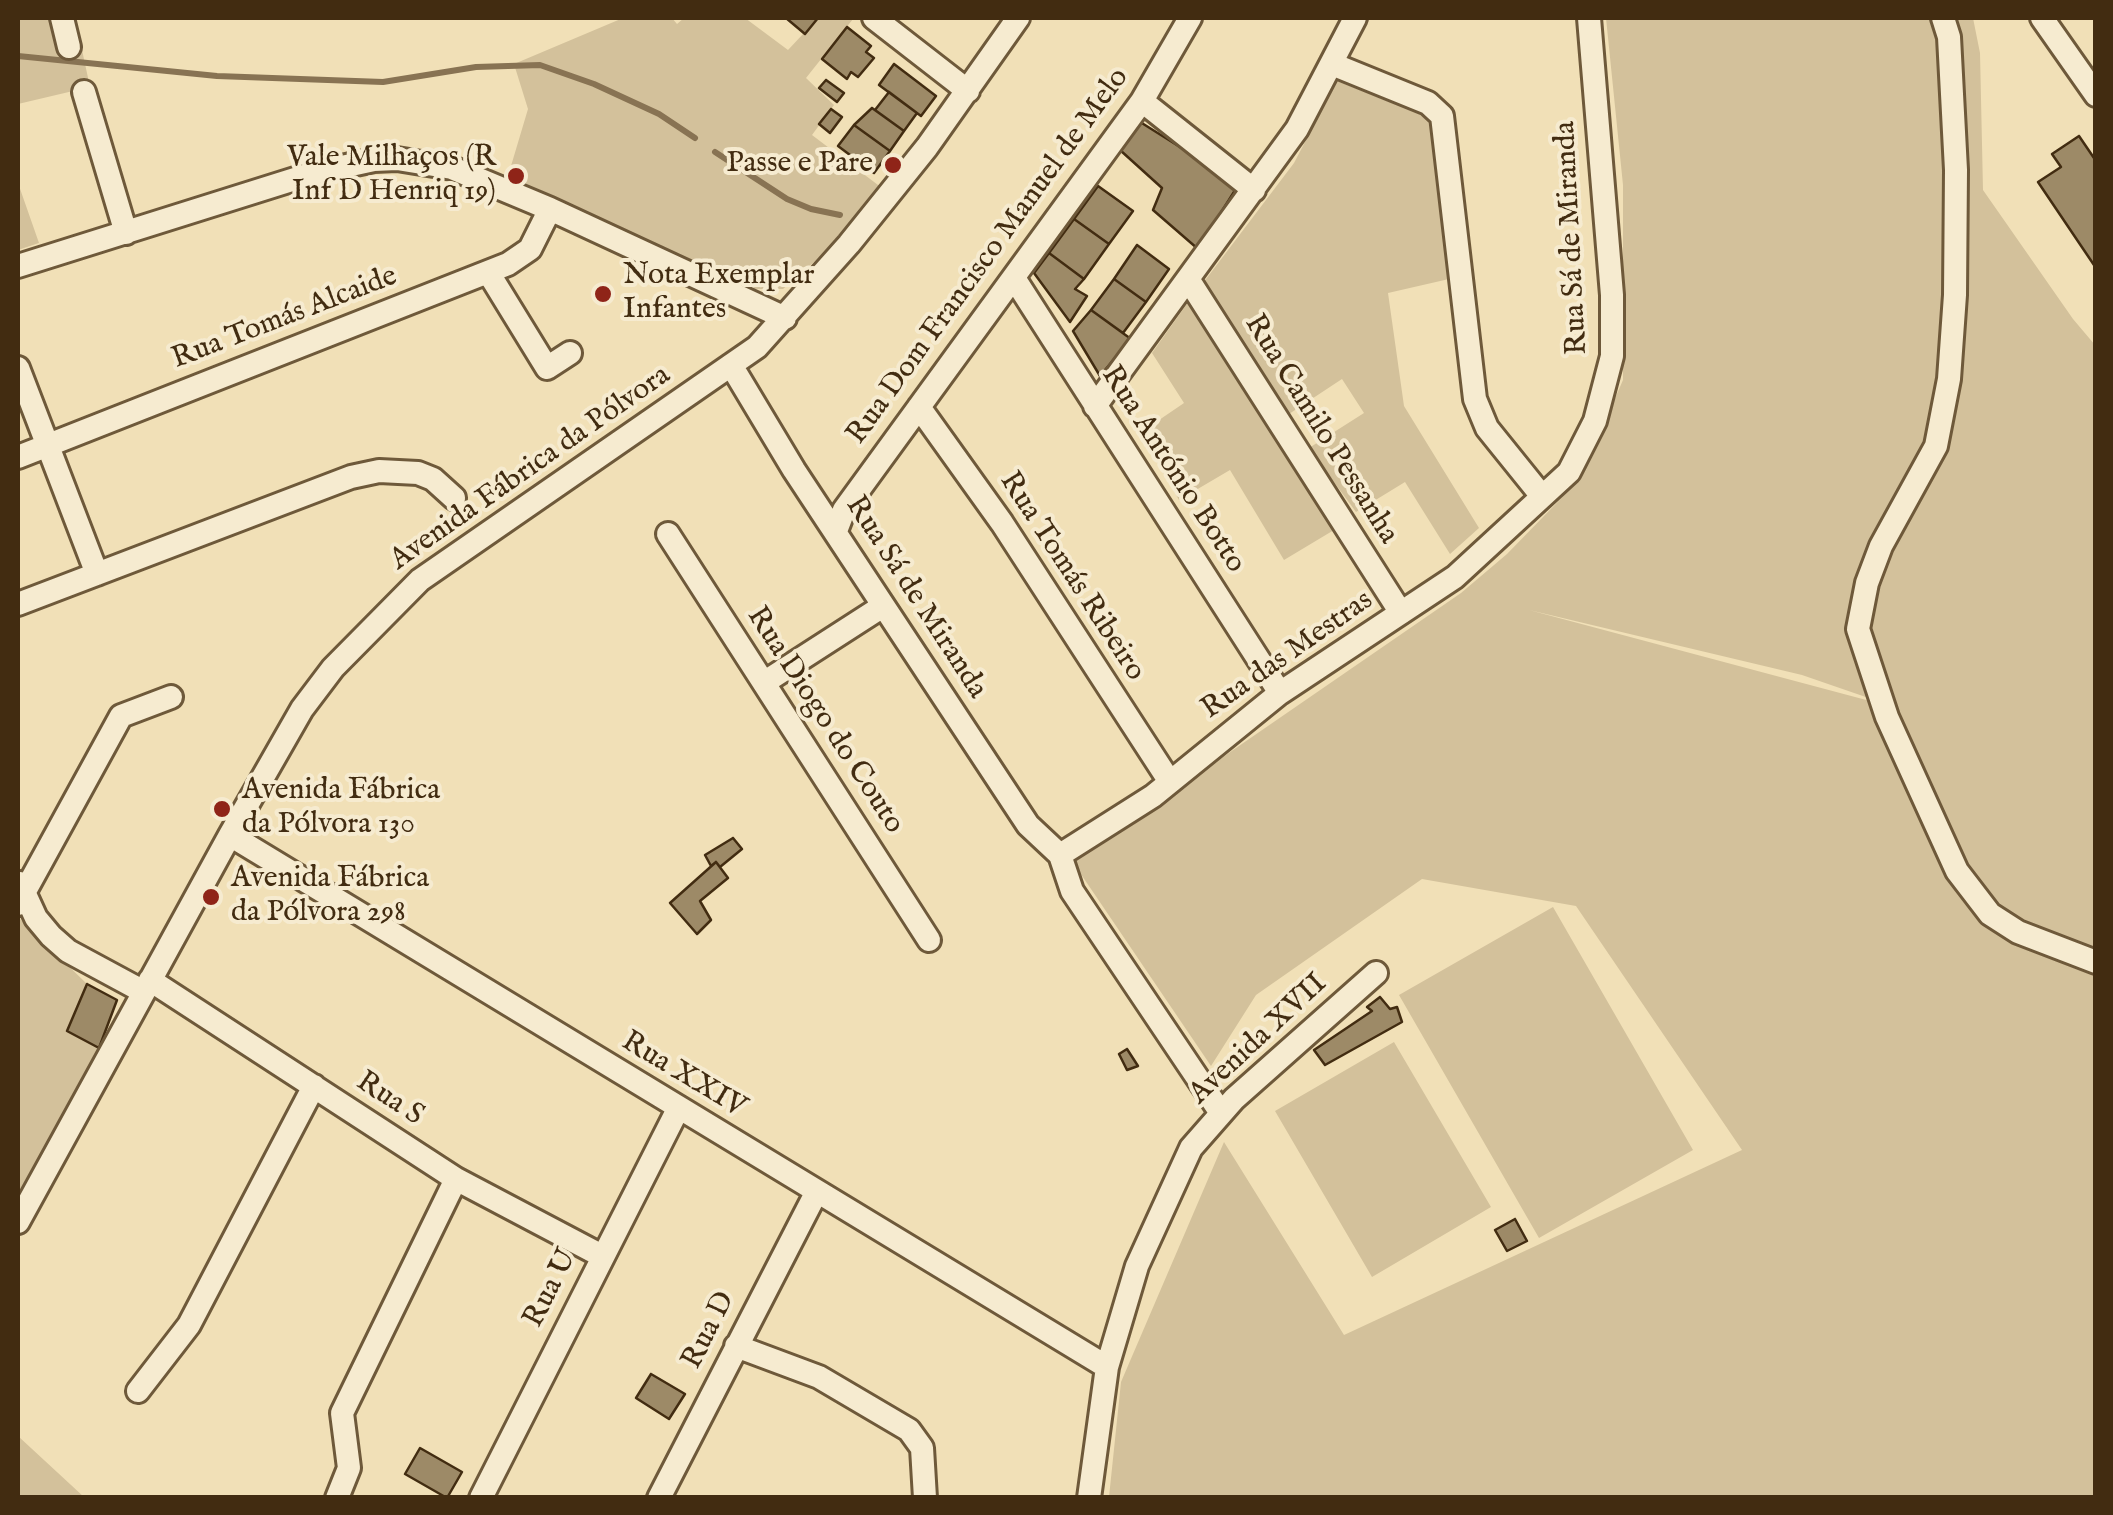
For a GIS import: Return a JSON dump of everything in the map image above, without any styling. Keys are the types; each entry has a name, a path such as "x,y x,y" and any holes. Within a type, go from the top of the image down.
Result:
{"street":[{"path":"62,18 69,46"},
{"path":"874,18 968,90"},
{"name":"Avenida Fábrica da Pólvora","path":"18,1222 230,835 302,709 333,668 393,605 436,569 757,347 915,162 1018,18"},
{"name":"Rua Dom Francisco Manuel de Melo","path":"836,530 844,510 1142,100 1190,18"},
{"path":"1095,406 1297,130 1356,18"},
{"name":"Rua Sá de Miranda","path":"1541,495 1569,472 1594,421 1612,356 1606,219 1589,18"},
{"path":"1944,18 1949,36 1956,170 1955,294 1949,379 1936,446 1881,546 1867,583 1858,629 1887,717 1957,872 1990,914 2018,932 2096,962"},
{"path":"2042,18 2096,95"},
{"path":"1332,64 1428,103 1442,116 1475,400 1487,428 1541,495"},
{"path":"84,92 126,233"},
{"path":"1142,100 1254,190"},
{"path":"18,266 314,173 374,160 426,162 452,168 550,209 785,318"},
{"name":"Rua Tomás Alcaide","path":"18,457 488,272 530,249 550,209"},
{"path":"488,272 548,368 570,353"},
{"name":"Rua António Botto","path":"1014,278 1280,693"},
{"name":"Rua Camilo Pessanha","path":"1188,280 1401,614"},
{"name":"Rua Sá de Miranda","path":"731,366 794,470 1028,825 1060,855"},
{"path":"18,368 97,574"},
{"name":"Rua Tomás Ribeiro","path":"919,407 1002,523 1170,782"},
{"path":"18,604 351,477 379,471 418,472 433,479 454,498"},
{"name":"Rua das Mestras","path":"1060,855 1170,782 1280,693 1455,577 1541,495"},
{"name":"Rua Diogo do Couto","path":"668,534 928,940"},
{"path":"765,682 883,606"},
{"path":"20,892 121,716 171,697"},
{"name":"Rua XXIV","path":"230,835 1106,1367"},
{"path":"1060,855 1072,891 1227,1106"},
{"name":"Rua S","path":"20,892 36,918 68,951 147,986 314,1086 456,1179 602,1256"},
{"name":"Avenida XVII","path":"1090,1498 1106,1367 1137,1266 1191,1148 1227,1106 1376,974"},
{"path":"138,1391 189,1325 314,1086"},
{"name":"Rua U","path":"482,1498 678,1109"},
{"path":"337,1498 349,1468 342,1413 456,1179"},
{"name":"Rua D","path":"659,1498 816,1193"},
{"path":"736,1346 819,1377 908,1430 922,1448 925,1498"}],"shaded area":[{"path":"18,18 52,18 57,47 82,50 90,87 18,104"},
{"path":"623,18 672,18 677,24 684,18 745,18 788,50 818,18 853,19 806,78 834,105 812,135 882,188 815,261 783,289 754,289 508,176 528,109 514,64"},
{"path":"1606,18 1973,18 1980,53 1983,190 2095,345 2095,1497 1109,1497 1121,1382 1224,1142 1344,1335 1742,1150 1576,906 1422,879 1256,995 1211,1066 1072,861 1461,593 1507,554 1580,479 1623,380 1623,185","holes":["1529,610 1802,675 1886,704"]},
{"path":"1337,81 1418,113 1438,129 1449,279 1388,293 1404,406 1479,528 1450,554 1405,482 1356,512 1309,448 1364,413 1342,379 1289,414 1203,283 1294,163"},
{"path":"18,183 39,243 18,250"},
{"path":"1189,301 1334,530 1284,560 1230,470 1179,500 1140,433 1184,403 1152,353"},
{"path":"1553,907 1693,1150 1539,1238 1399,995"},
{"path":"19,918 87,984 67,1031 99,1048 18,1198"},
{"path":"1394,1042 1491,1207 1372,1277 1275,1111"},
{"path":"18,1436 84,1497 18,1497"}],"building":[{"path":"786,18 818,18 805,34"},
{"path":"847,27 871,46 866,52 874,58 858,77 851,72 847,79 822,59"},
{"path":"894,64 936,96 921,116 879,85"},
{"path":"826,80 844,93 837,102 819,88"},
{"path":"889,92 917,113 904,131 875,110"},
{"path":"872,108 904,131 890,151 854,125"},
{"path":"831,109 842,117 830,133 819,124"},
{"path":"1137,120 1239,184 1198,249 1153,210 1162,188 1120,150"},
{"path":"854,125 890,151 874,173 838,146"},
{"path":"2079,136 2096,161 2096,268 2038,182 2061,167 2052,154"},
{"path":"1098,186 1133,211 1109,244 1074,219"},
{"path":"1074,219 1109,244 1084,279 1049,253"},
{"path":"1137,245 1169,269 1146,302 1114,279"},
{"path":"1049,253 1084,279 1075,289 1087,296 1070,322 1034,273"},
{"path":"1114,279 1146,302 1123,333 1091,310"},
{"path":"1091,310 1131,339 1100,376 1073,331"},
{"path":"733,838 742,849 720,867 716,862 711,866 705,855"},
{"path":"716,862 728,878 700,901 711,920 697,934 670,903"},
{"path":"87,984 117,1000 99,1048 67,1031"},
{"path":"1380,997 1390,1009 1397,1007 1402,1022 1325,1065 1314,1050 1372,1011 1367,1007"},
{"path":"1127,1049 1138,1066 1127,1070 1119,1054"},
{"path":"1515,1219 1527,1241 1507,1251 1495,1230"},
{"path":"651,1374 685,1394 669,1419 636,1398"},
{"path":"420,1448 462,1472 447,1498 405,1474"}],"waterway":[{"path":"18,56 217,76 383,82 476,67 540,65 659,114 695,138"},
{"path":"715,152 787,199 840,215"}],"place":[{"name":"Passe e Pare","path":"893,165"},
{"name":"Vale Milhaços (R Inf D Henriq 19)","path":"516,176"},
{"name":"Nota Exemplar Infantes","path":"603,294"},
{"name":"Avenida Fábrica da Pólvora 130","path":"222,809"},
{"name":"Avenida Fábrica da Pólvora 298","path":"211,897"}]}
